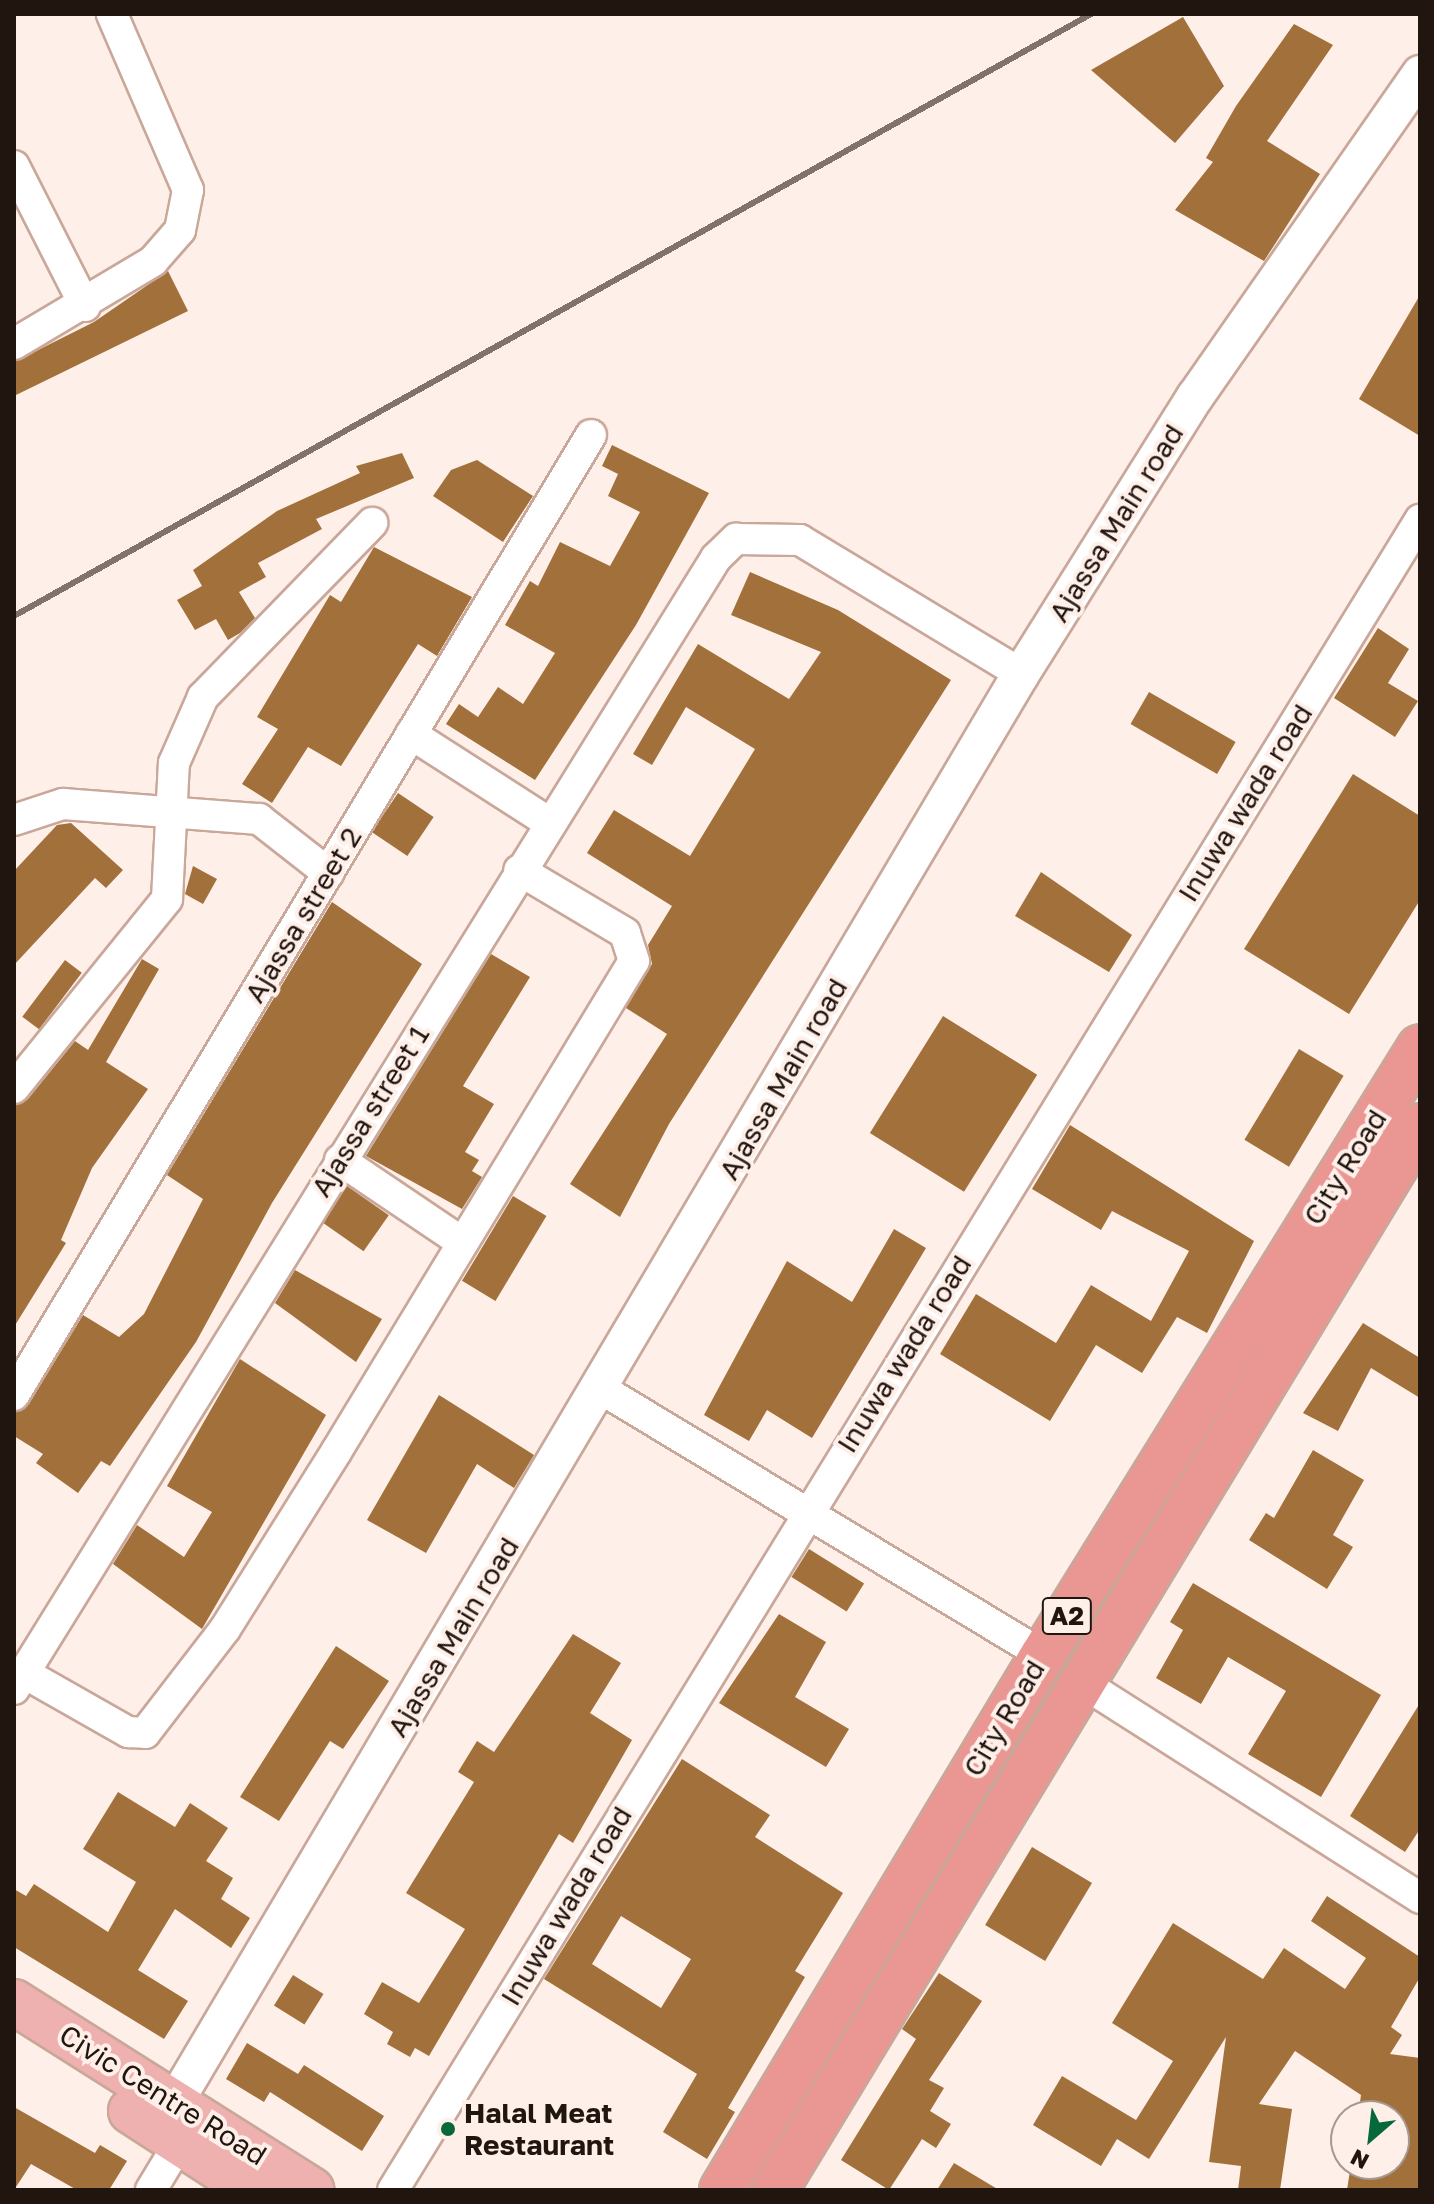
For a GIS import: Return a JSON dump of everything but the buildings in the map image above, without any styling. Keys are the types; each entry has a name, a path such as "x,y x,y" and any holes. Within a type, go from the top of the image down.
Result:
{"highway":[{"name":"City Road","path":"722,2190 1043,1655 1420,1047"},
{"name":"City Road","path":"775,2190 1078,1680 1420,1126"}],"main road":[{"name":"Civic Centre Road","path":"14,2002 178,2122 253,2190"},
{"name":"Civic Centre Road","path":"14,2038 311,2190"}],"street":[{"path":"14,344 85,306 153,261 180,230 188,190 112,14"},
{"name":"Ajassa Main road","path":"178,2122 601,1389 1021,674 1195,397 1420,74"},
{"path":"14,166 85,306"},
{"name":"Ajassa street 2","path":"14,1395 591,435"},
{"name":"Inuwa wada road","path":"393,2190 807,1511 1420,520"},
{"path":"14,1088 167,899 168,808 174,763 212,685 372,523"},
{"name":"Ajassa street 1","path":"19,1681 548,822 716,558 736,539 800,540 1021,674"},
{"path":"411,734 548,822"},
{"path":"14,820 63,804 168,808 259,819 328,873"},
{"path":"19,1681 128,1732 145,1733 225,1629 463,1243 636,952 625,933 519,870"},
{"path":"340,1160 463,1243"},
{"path":"601,1389 1043,1655"},
{"path":"1078,1680 1420,1898"},
{"path":"151,2190 178,2122"}],"railway":[{"path":"14,616 1091,14"}],"place":[{"name":"Halal Meat Restaurant","path":"448,2129"}]}
